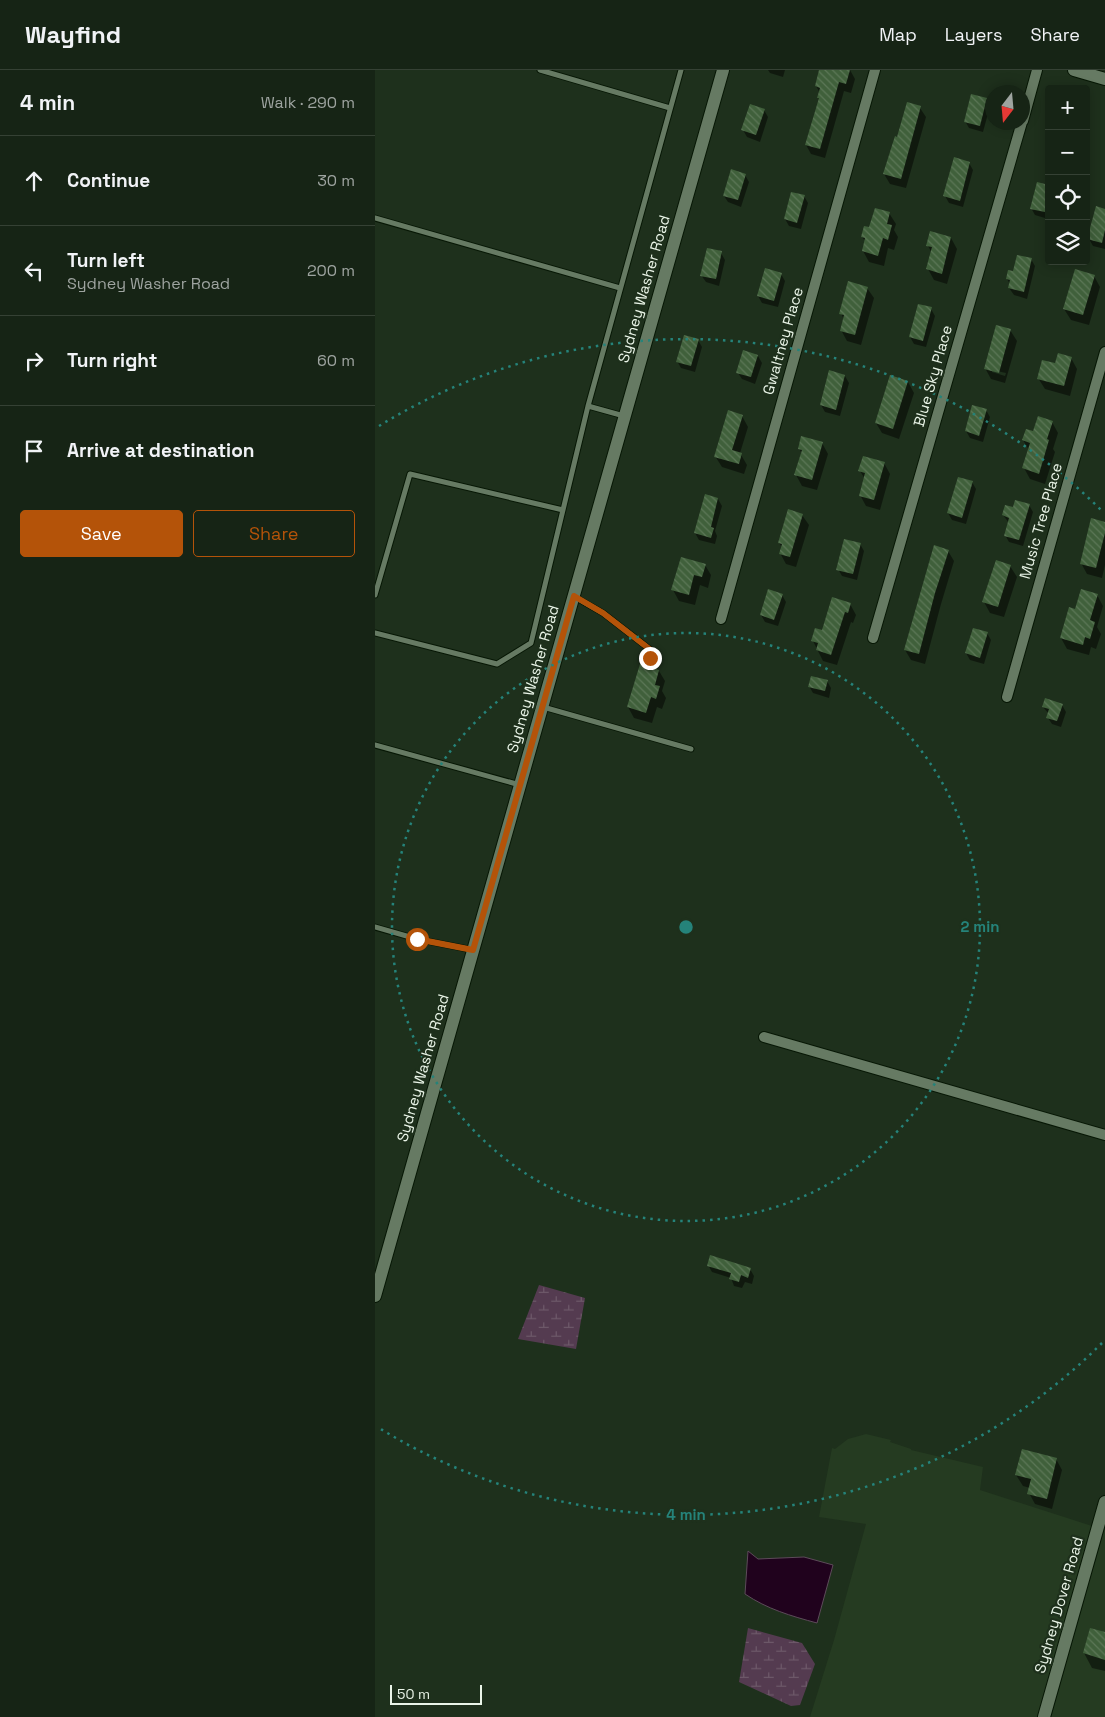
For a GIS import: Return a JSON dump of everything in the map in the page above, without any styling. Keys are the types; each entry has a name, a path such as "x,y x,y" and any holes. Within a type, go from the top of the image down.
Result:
{"street":[{"name":"Sydney Washer Road","path":"375,1296 723,70"},
{"name":"Gwaltney Place","path":"721,619 875,70"},
{"name":"Blue Sky Place","path":"1030,94 1037,70"},
{"path":"1074,70 1105,79"},
{"name":"Blue Sky Place","path":"873,638 1020,130"},
{"name":"Music Tree Place","path":"1007,697 1105,352"},
{"path":"764,1037 1105,1135"},
{"name":"Sydney Dover Road","path":"1044,1717 1105,1502"}],"lane":[{"path":"540,70 670,108"},
{"path":"375,633 497,664 531,643 588,406 681,70"},
{"path":"375,218 621,288"},
{"path":"588,406 625,416"},
{"path":"375,596 410,474 563,510"},
{"path":"574,596 603,613 652,651 650,658"},
{"path":"542,707 691,749"},
{"path":"375,745 520,785"},
{"path":"375,927 417,939 473,950"}],"shaded area":[{"path":"866,1434 891,1440 890,1442 911,1450 983,1467 980,1490 1092,1526 1038,1717 810,1717 834,1640 866,1524 819,1517 832,1448 835,1449 848,1439"},
{"path":"1104,1530 1105,1717 1051,1717"},
{"path":"748,1551 758,1559 804,1557 833,1565 817,1623 771,1608 745,1594"}],"green space":[{"path":"539,1285 585,1298 576,1349 518,1339"},
{"path":"748,1628 802,1643 815,1664 800,1705 791,1706 739,1682"}],"building":[{"path":"819,70 850,70 846,84 839,82 820,149 805,145 819,98 817,98 820,88 815,86"},
{"path":"971,94 985,98 980,126 964,122"},
{"path":"907,102 921,106 901,179 883,174 895,136 897,137"},
{"path":"750,104 765,109 756,135 741,130"},
{"path":"954,157 970,162 960,201 943,196"},
{"path":"731,169 746,174 738,200 723,196"},
{"path":"1037,182 1045,184 1045,212 1030,209"},
{"path":"791,192 805,195 797,223 784,219"},
{"path":"1096,206 1105,209 1105,230 1102,243 1090,240 1090,228"},
{"path":"875,208 890,212 887,224 892,225 888,240 883,238 878,256 862,251 865,238 861,237 864,226 869,227"},
{"path":"930,231 951,237 942,274 926,269 932,247 926,246"},
{"path":"707,248 722,251 716,279 700,276"},
{"path":"1017,255 1032,258 1024,292 1008,288 1010,280 1006,279 1008,270 1013,271"},
{"path":"765,268 782,273 774,301 757,296"},
{"path":"1075,269 1095,275 1083,315 1063,309"},
{"path":"848,281 868,287 855,335 840,331 844,315 839,314"},
{"path":"918,304 932,307 923,341 909,337"},
{"path":"996,325 1011,329 999,373 984,369"},
{"path":"684,335 699,339 691,366 676,362"},
{"path":"743,350 758,355 751,377 736,373"},
{"path":"1058,353 1072,357 1064,386 1037,379 1042,360 1055,363"},
{"path":"829,370 845,375 836,410 820,405"},
{"path":"890,375 908,381 893,429 875,423"},
{"path":"972,405 987,409 979,436 965,431"},
{"path":"728,410 743,415 732,450 742,453 739,464 714,457"},
{"path":"1038,416 1053,421 1039,474 1022,468 1030,443 1022,440 1026,429 1033,431"},
{"path":"801,436 823,442 812,480 794,475 802,450 798,449"},
{"path":"863,456 885,462 874,500 859,496 865,473 858,471"},
{"path":"958,477 973,481 962,518 947,513"},
{"path":"705,494 718,498 711,527 714,528 711,538 694,533"},
{"path":"1015,500 1030,504 1019,540 1004,536 1009,518 1002,515 1005,505 1013,507"},
{"path":"788,509 803,514 790,557 779,554 782,544 778,543"},
{"path":"1091,518 1105,522 1105,533 1096,568 1080,564"},
{"path":"844,539 861,543 853,574 836,570"},
{"path":"934,545 949,550 935,593 919,654 904,650"},
{"path":"681,557 706,564 702,577 694,575 689,595 671,590"},
{"path":"996,560 1011,565 998,607 982,602"},
{"path":"768,589 783,594 774,620 760,615"},
{"path":"1081,589 1098,594 1090,620 1095,622 1090,639 1085,637 1083,645 1060,638 1069,607 1075,609"},
{"path":"832,597 851,603 848,613 845,612 831,655 816,650 818,643 811,641 815,628 822,630"},
{"path":"973,628 988,632 980,658 965,653"},
{"path":"640,664 659,670 655,685 660,686 656,699 651,697 646,713 627,707"},
{"path":"811,676 828,680 825,691 808,687"},
{"path":"1045,698 1063,704 1057,721 1046,718 1049,709 1042,707"},
{"path":"710,1255 751,1268 748,1278 741,1275 739,1282 729,1279 731,1273 707,1266"},
{"path":"1022,1449 1057,1458 1047,1499 1027,1494 1031,1479 1015,1475"},
{"path":"1090,1628 1105,1632 1105,1660 1083,1653"}],"route":[{"path":"417,939 473,950 574,596 603,613 652,651 650,658"}]}
